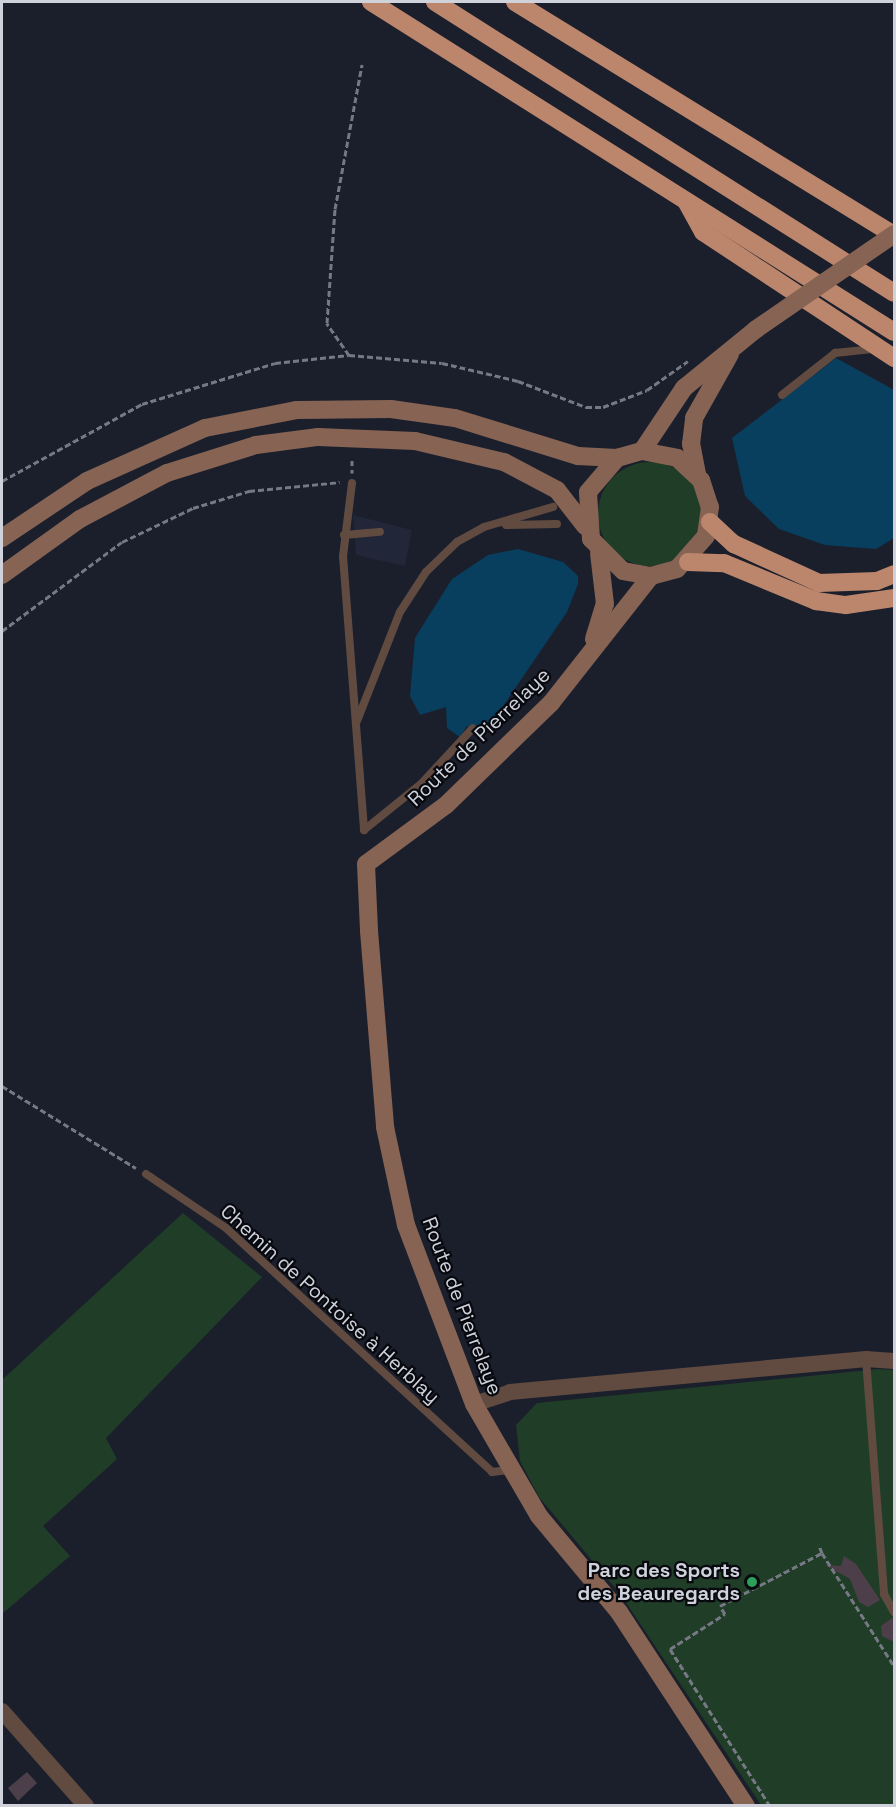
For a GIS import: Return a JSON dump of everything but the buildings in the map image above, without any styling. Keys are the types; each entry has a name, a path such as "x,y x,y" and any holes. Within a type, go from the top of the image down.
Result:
{"highway":[{"path":"371,2 894,332"},
{"path":"435,2 894,293"},
{"path":"515,2 894,235"},
{"path":"686,202 703,232 889,354"},
{"path":"710,522 734,544 819,583 877,581 894,574"},
{"path":"688,561 731,565 816,601 846,605 894,598"}],"main road":[{"path":"642,451 684,388 755,330 894,235"},
{"path":"2,575 80,519 167,473 256,445 318,437 415,441 504,462 557,490 588,530 599,553 623,571 651,576 688,561 710,522 707,493 697,474 691,444 694,418 734,347"},
{"path":"2,538 117,465 195,432 266,414 328,408 423,412 578,456 617,458 642,451 677,458 697,474"},
{"path":"588,530 588,492 617,458"},
{"name":"Route de Pierrelaye","path":"586,657 605,604 599,553"},
{"name":"Route de Pierrelaye","path":"651,576 551,703 446,805 366,864 385,1127 418,1266 474,1404 509,1470 619,1612 746,1806"}],"street":[{"path":"474,1404 510,1392 866,1359 894,1361"},
{"path":"2,1711 86,1806"}],"lane":[{"path":"782,395 849,348 889,354"},
{"path":"352,483 344,535 363,830 421,784 473,728"},
{"path":"356,724 400,612 426,572 457,542 484,527 553,507"},
{"path":"484,527 557,524"},
{"path":"344,535 380,532"},
{"name":"Chemin de Pontoise à Herblay","path":"146,1174 226,1228 492,1472 509,1470"},
{"path":"866,1359 884,1594 894,1612"}],"path":[{"path":"349,355 327,323 335,209 362,65"},
{"path":"2,481 141,404 275,363 349,355 482,370 571,402 603,407 647,390 692,358"},
{"path":"2,631 114,547 193,508 276,487 352,483"},
{"path":"2,1086 146,1174"},
{"path":"819,1545 894,1666"},
{"path":"770,1806 670,1649 725,1614 720,1606 822,1553"}],"shaded area":[{"path":"353,515 412,530 405,566 356,555"}],"green space":[{"path":"650,462 670,466 687,477 698,494 702,514 698,534 687,551 670,562 650,566 630,562 613,551 602,534 598,514 602,494 613,477 630,466"},
{"path":"183,1213 262,1277 106,1438 117,1459 43,1526 70,1556 2,1614 2,1380"},
{"name":"Parc des Sports des Beauregards","path":"879,1369 894,1370 894,1805 761,1805 621,1595 539,1497 520,1461 516,1425 537,1403"}],"water":[{"path":"836,358 894,390 894,538 876,549 825,545 779,529 745,496 732,438"},
{"path":"518,549 563,562 578,576 578,584 567,612 495,718 480,732 467,726 460,737 447,728 446,707 420,715 410,696 415,638 452,579 488,555"}],"place":[{"name":"Parc des Sports des Beauregards","path":"752,1582"}]}
